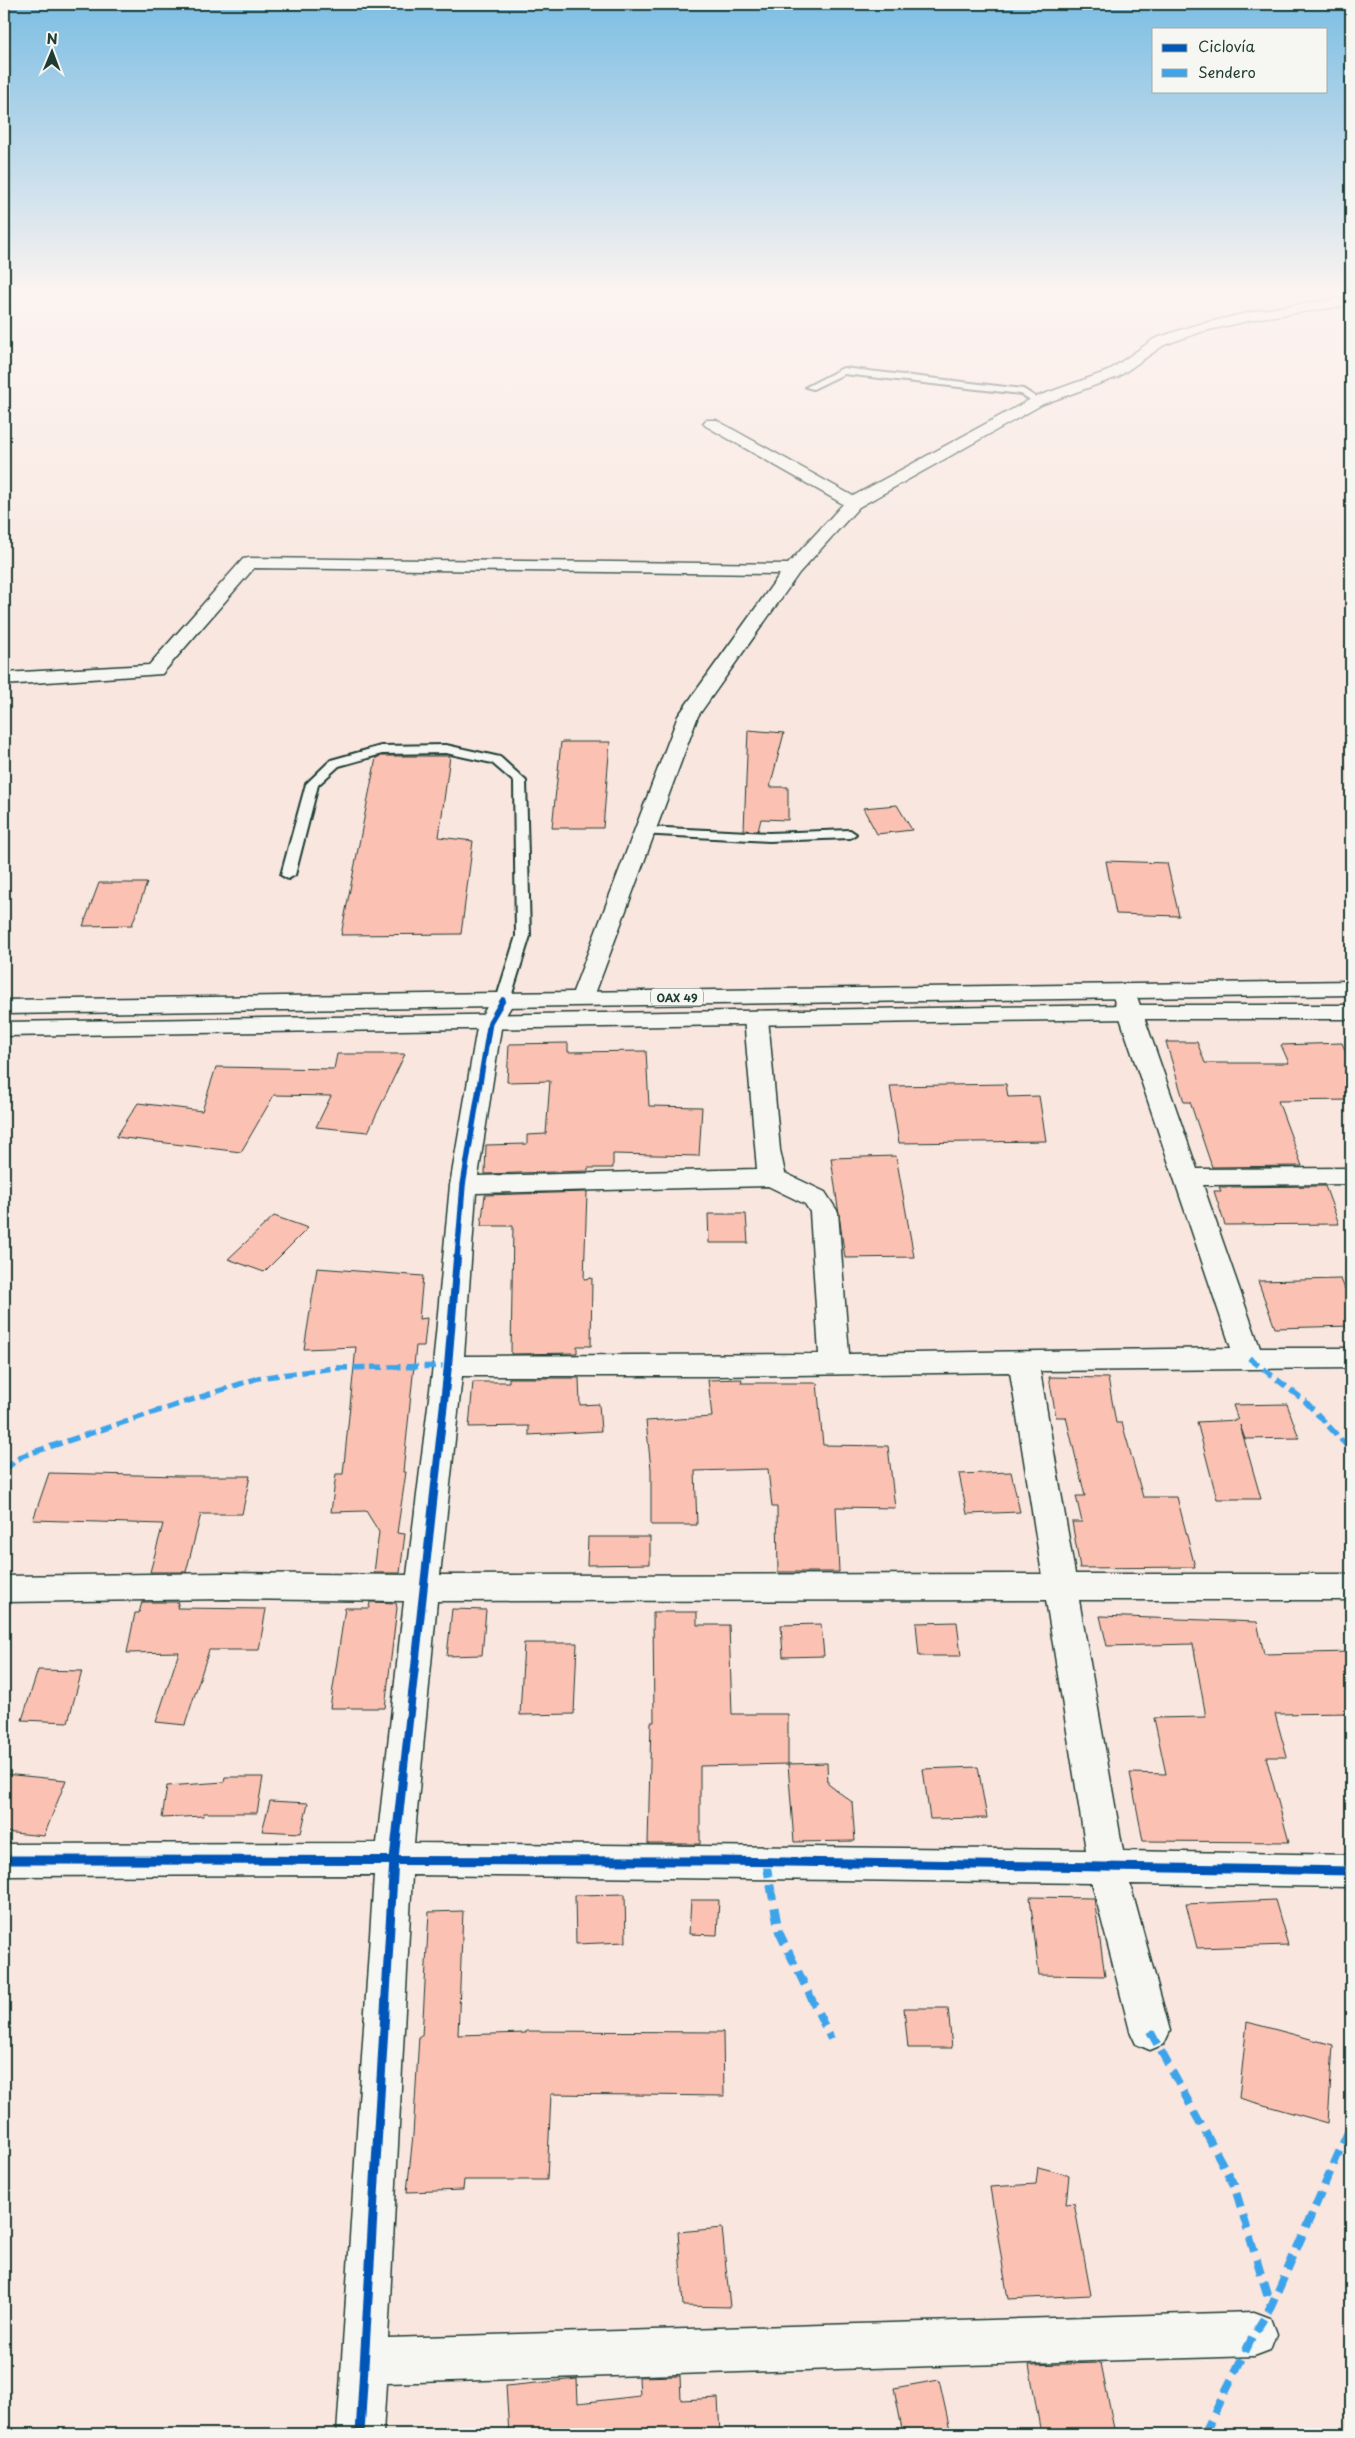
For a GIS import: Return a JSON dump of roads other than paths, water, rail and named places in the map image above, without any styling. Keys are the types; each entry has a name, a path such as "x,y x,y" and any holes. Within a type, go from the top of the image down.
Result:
{"street":[{"path":"582,998 688,716 793,569 853,503 1024,409"},
{"path":"711,423 853,503"},
{"path":"4,679 155,670 249,563 793,569"},
{"name":"OAX 49","path":"4,1007 496,1011 756,1018 1127,1002 1351,988"},
{"name":"OAX 49","path":"4,1029 496,1011 582,998 1127,1002 1351,1012"},
{"path":"1127,1002 1249,1358"},
{"path":"360,2434 394,1859 422,1588 448,1366 463,1185 496,1011"},
{"path":"756,1018 767,1150 772,1177"},
{"path":"1188,1177 1351,1176"},
{"path":"463,1185 772,1177 815,1198 824,1212 835,1364"},
{"path":"448,1366 1351,1358"},
{"path":"1022,1361 1058,1586 1107,1868 1150,2031"},
{"path":"4,1589 225,1586 422,1588 1351,1587"},
{"path":"4,1860 394,1859 711,1861 1351,1871"},
{"path":"365,2360 1254,2334"}],"lane":[{"path":"288,876 312,784 335,763 381,750 446,749 496,760 520,781 523,936 496,1011"},
{"path":"645,831 769,837 850,834"}]}
